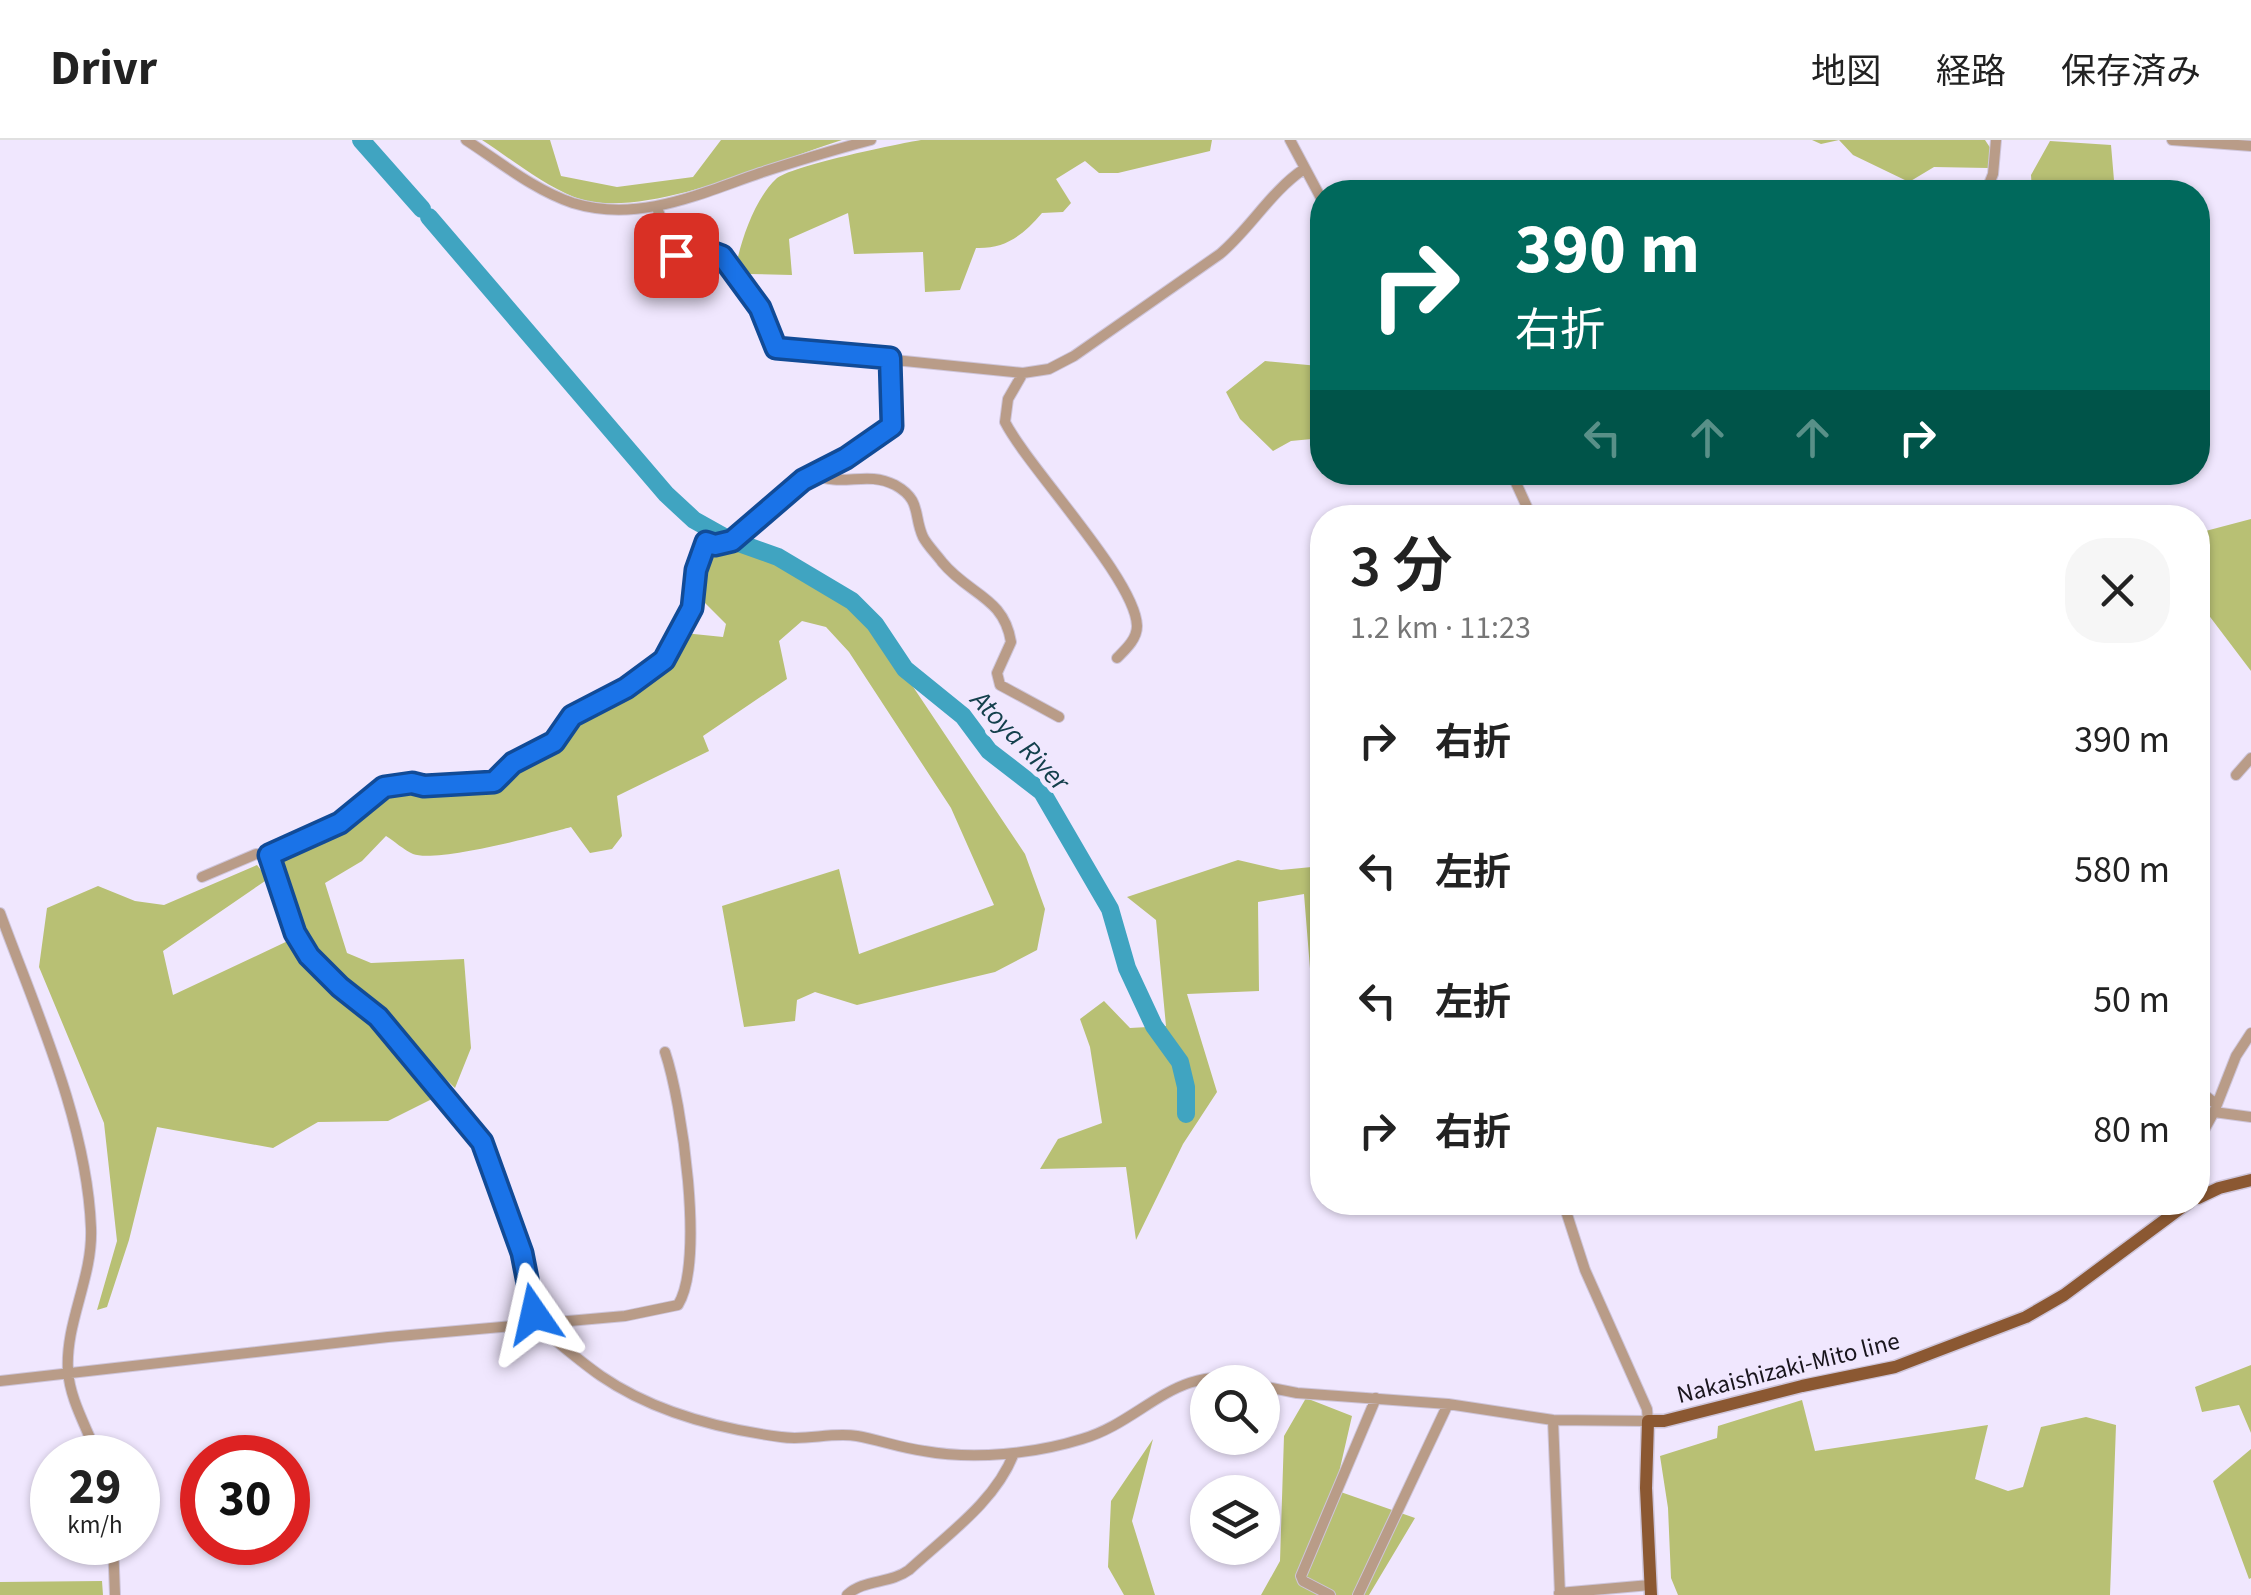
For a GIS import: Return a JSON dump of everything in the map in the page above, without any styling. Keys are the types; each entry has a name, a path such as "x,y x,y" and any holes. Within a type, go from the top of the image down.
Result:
{"main road":[{"path":"2210,1192 2251,1180"},
{"name":"Nakaishizaki-Mito line","path":"1651,1590 1646,1488 1648,1421 1664,1421 1895,1367 2026,1317 2064,1296 2169,1215"}],"street":[{"path":"466,140 543,189 575,204 621,210 656,208 816,154 871,140"},
{"path":"1290,140 1310,180"},
{"path":"1990,180 1996,140"},
{"path":"2172,140 2251,146"},
{"path":"656,208 678,261 714,253 730,264 760,308 776,348 1023,373 1048,368 1074,356 1220,254 1238,239 1290,178 1304,169"},
{"path":"202,877 256,854 269,855 340,823 384,787 494,782 513,763 554,742 572,716 626,688 664,660 692,608 696,570 706,542 715,545 732,541 812,474 846,458 892,426 890,358"},
{"path":"1023,373 1008,399 1005,422 1130,604 1137,628 1130,645 1117,658"},
{"path":"812,474 834,482 881,480 910,496 919,513 923,538 942,562 961,582 1001,609 1011,642 997,673 1000,686 1059,717"},
{"path":"2236,775 2251,758"},
{"path":"269,855 295,933 309,956 378,1017 482,1142 522,1253 535,1324 615,1384 668,1410 782,1438 852,1435 928,1452 1014,1453 1088,1438 1190,1381"},
{"path":"0,913 63,1092 89,1202 90,1257 70,1334 68,1374 90,1435"},
{"path":"2210,1118 2236,1056 2251,1032"},
{"path":"0,1381 682,1307 692,1253 689,1198 672,1072 665,1052"},
{"path":"2210,1103 2215,1108 2251,1117"},
{"path":"1280,1390 1448,1404 1553,1420 1648,1421 1647,1409 1585,1270 1567,1215"},
{"path":"1330,1595 1311,1591 1300,1576 1376,1398"},
{"path":"1358,1595 1448,1404"},
{"path":"1553,1420 1560,1594 1651,1590"},
{"path":"847,1595 856,1587 898,1578 909,1570 988,1496 1005,1476 1014,1453"},
{"path":"114,1565 116,1595"}],"green space":[{"path":"482,140 550,140 561,176 617,187 693,177 721,140 842,140 670,196 602,203 562,192"},
{"path":"921,140 1212,140 1210,151 1118,173 1099,173 1085,161 1056,179 1071,203 1063,212 1042,213 1013,239 976,248 960,290 925,292 923,252 854,254 848,213 789,239 792,275 748,274 738,257 757,205 776,179 822,162"},
{"path":"1839,140 1985,140 1991,149 1988,168 1934,167 1912,180 1853,155"},
{"path":"2050,141 2111,145 2114,180 2031,180"},
{"path":"1265,361 1310,365 1310,439 1291,441 1273,451 1240,419 1226,392"},
{"path":"2251,519 2251,671 2210,617 2210,530"},
{"path":"734,545 803,573 865,615 1025,854 1045,909 1037,950 995,972 857,1005 815,992 797,1000 795,1021 744,1027 722,906 839,869 859,954 994,905 951,808 849,652 826,627 802,621 779,641 787,679 703,736 709,751 617,796 622,836 612,849 590,853 571,827 490,847 425,856 413,854 386,836 362,861 325,883 347,953 371,963 464,959 471,1048 455,1088 361,999 319,949 289,895 282,857 389,791 495,788 517,766 556,745 575,721 629,693 684,633 723,637 726,624 697,595 706,563"},
{"path":"1238,860 1281,870 1310,867 1310,969 1304,894 1258,902 1259,991 1187,994 1217,1092 1183,1144 1136,1240 1126,1167 1040,1169 1058,1139 1102,1123 1090,1047 1080,1019 1104,1001 1130,1028 1166,1026 1156,920 1127,897"},
{"path":"257,865 268,879 163,951 173,995 292,939 311,965 378,1023 434,1098 388,1121 318,1122 273,1148 157,1127 129,1240 107,1307 97,1310 117,1241 104,1123 39,967 47,908 98,886 135,901 164,905"},
{"path":"2251,1365 2251,1433 2239,1405 2202,1412 2195,1387"},
{"path":"1306,1398 1352,1416 1335,1490 1415,1518 1369,1595 1261,1595 1280,1565 1284,1436"},
{"path":"1802,1400 1815,1451 1988,1425 1975,1479 2008,1491 2023,1487 2041,1427 2086,1417 2116,1425 2110,1595 1678,1595 1671,1578 1668,1508 1660,1456 1717,1438 1718,1426"},
{"path":"1153,1439 1132,1521 1155,1595 1124,1595 1108,1567 1111,1501"},
{"path":"2251,1449 2251,1578 2249,1579 2213,1481"},
{"path":"102,1581 103,1595 0,1595 0,1582"}],"waterway":[{"name":"Atoya River","path":"361,140 422,209"},
{"name":"Atoya River","path":"429,217 666,494 694,520 728,539"},
{"name":"Atoya River","path":"736,542 778,557 852,601 875,624 905,669 963,716 989,751 1042,792 1110,909 1127,968 1154,1026 1180,1062 1186,1087 1186,1114"}],"route":[{"path":"534,1314 522,1253 482,1142 378,1017 340,987 300,944 269,855 349,818 384,787 494,782 513,763 554,742 572,716 626,688 664,660 692,608 696,570 706,542 715,545 732,541 803,480 846,458 892,426 890,358 776,348 760,308 722,256 714,253 678,261 676,255"}]}
